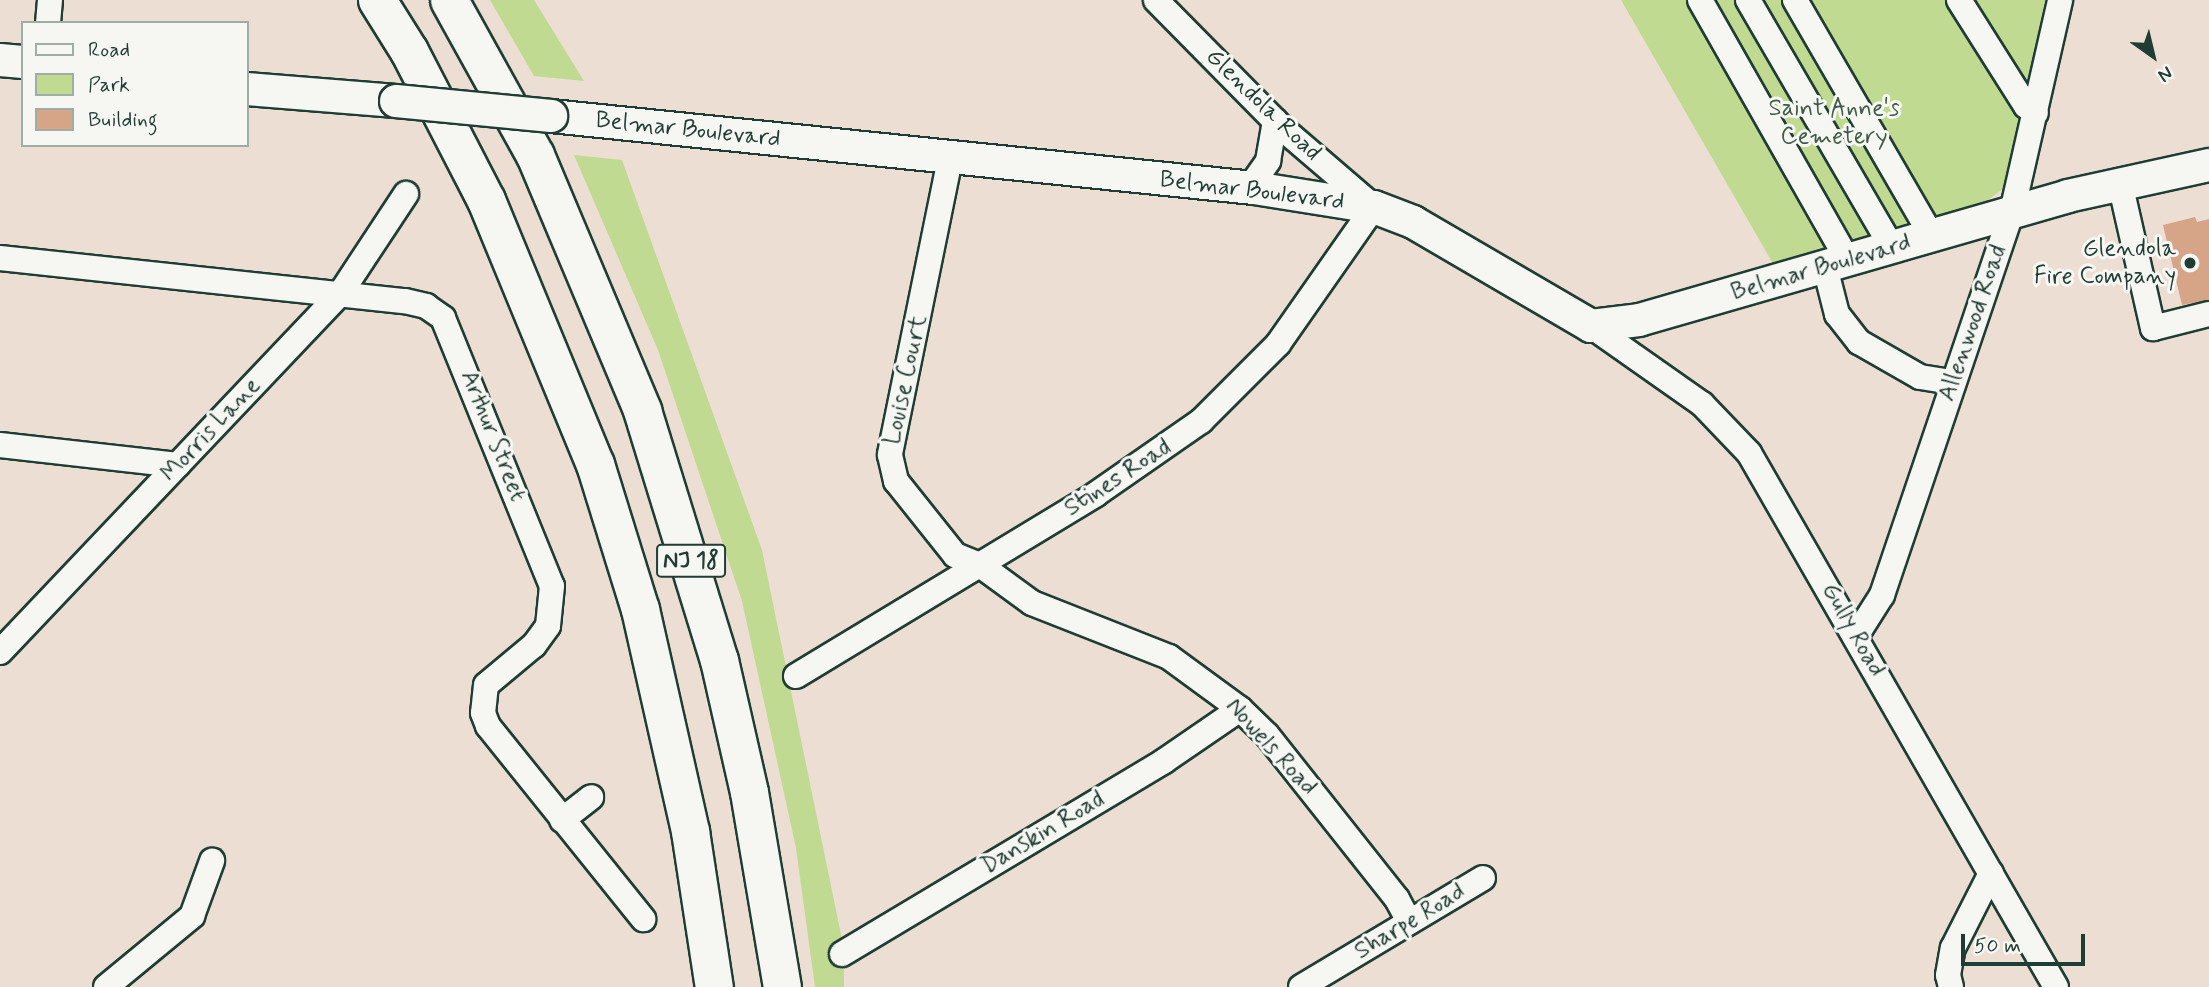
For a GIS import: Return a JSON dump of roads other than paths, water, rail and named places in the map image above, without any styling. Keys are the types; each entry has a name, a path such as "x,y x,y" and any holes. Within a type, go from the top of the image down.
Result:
{"highway":[{"name":"NJ 18","path":"377,0 409,51 486,200 595,464 643,622 690,831 714,987"},
{"name":"NJ 18","path":"449,0 535,155 642,410 719,660 749,792 782,987"}],"main road":[{"path":"0,60 21,62"},
{"name":"Belmar Boulevard","path":"248,89 551,116 950,159 1250,187 1374,207 1413,222 1591,326 1640,320 2012,212 2120,183 2209,165"}],"street":[{"path":"48,21 50,0"},
{"name":"Glendola Road","path":"1156,0 1275,121 1374,207"},
{"path":"1700,0 1836,263 1837,314 1859,342 1920,377 1952,382"},
{"path":"1748,0 1892,247"},
{"path":"1795,0 1932,236"},
{"path":"1959,0 2026,106 2036,113"},
{"name":"Allenwood Road","path":"1856,636 1882,595 1952,382 2012,212 2060,0"},
{"path":"1250,187 1268,161 1275,121"},
{"name":"Louise Court","path":"950,159 889,463 896,481 955,555 980,565"},
{"path":"2120,183 2153,328 2209,314"},
{"name":"Morris Lane","path":"0,652 9,633 178,466 340,293 406,194"},
{"name":"Stines Road","path":"796,676 1160,453 1210,414 1278,344 1374,207"},
{"name":"Arthur Street","path":"0,258 340,293 426,306 443,317 452,332 550,578 553,600 542,636 486,685 483,713 488,726 643,919"},
{"name":"Gully Road","path":"1591,326 1670,377 1734,435 1763,473 1948,804 2056,987"},
{"path":"0,445 178,466"},
{"name":"Nowels Road","path":"980,565 1032,603 1169,657 1240,709 1267,735 1397,899 1409,922"},
{"name":"Danskin Road","path":"842,954 1164,761 1240,709"},
{"path":"562,820 590,797"},
{"path":"106,987 192,916 212,862"},
{"path":"1951,987 1948,975 1953,948 1991,873"},
{"name":"Sharpe Road","path":"1301,987 1483,878"}],"place":[{"name":"Glendola Fire Company","path":"2190,263"}],"park label":[{"name":"Saint Anne's Cemetery","path":"1834,123"}]}
